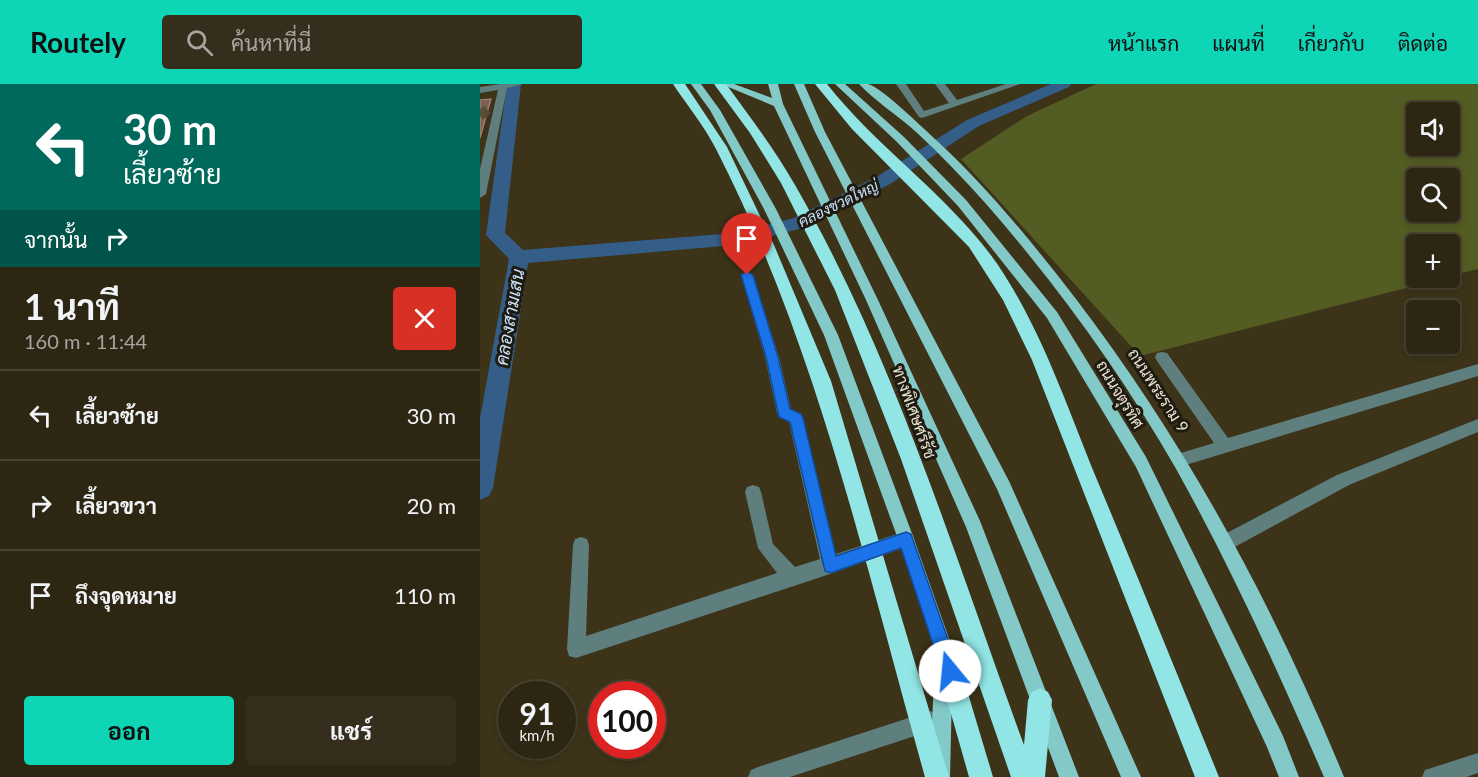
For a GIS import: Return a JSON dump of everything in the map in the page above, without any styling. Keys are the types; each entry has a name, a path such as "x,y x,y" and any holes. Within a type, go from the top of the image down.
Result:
{"highway":[{"path":"679,84 726,158 767,244 822,381 938,777"},
{"name":"ทางพิเศษศรีรัช","path":"720,84 745,116 785,179 830,263 885,385 1023,777"},
{"path":"821,84 883,154 925,193 975,245 1007,293 1040,360 1207,777"},
{"path":"944,650 981,777"},
{"path":"1034,777 1040,700"}],"main road":[{"path":"696,84 715,110 770,209 831,335 906,539 944,650 938,777"},
{"path":"726,84 778,104"},
{"path":"773,84 778,104 872,300 974,527 1069,777"},
{"path":"800,84 820,132 1003,486 1131,777"},
{"path":"826,84 833,100"},
{"name":"ถนนจตุรทิศ","path":"840,84 900,139 962,203 1052,315 1141,462 1276,743 1289,777"},
{"name":"ถนนพระราม 9","path":"864,84 906,118 975,182 1041,262 1109,351 1179,460 1225,543 1260,613 1334,777"}],"street":[{"path":"480,90 518,84"},
{"path":"901,84 922,115 955,104 987,88 1015,84"},
{"path":"940,84 955,104"},
{"path":"480,194 503,87"},
{"path":"488,109 501,102"},
{"path":"480,138 492,140"},
{"path":"747,275 772,357 784,413 796,418 831,566"},
{"path":"1162,357 1224,446"},
{"path":"1179,460 1478,370"},
{"path":"1225,543 1343,480 1478,425"},
{"path":"753,492 766,548 793,578"},
{"path":"581,545 576,649 831,566 906,539"},
{"path":"758,777 942,718"},
{"path":"1432,777 1478,763"}],"green space":[{"path":"1096,84 1478,84 1478,269 1460,273 1460,234 1406,234 1406,288 1140,356 961,159 1027,116"}],"building":[{"path":"491,99 488,109 480,138 480,100"}],"waterway":[{"name":"คลองสามเสน","path":"514,84 495,235 519,257"},
{"name":"คลองชวดใหญ่","path":"519,257 735,239 800,223 884,180 973,123 1064,84"},
{"name":"คลองสามเสน","path":"480,488 519,257"}],"tunnel":[{"path":"480,116 488,109"}],"route":[{"path":"747,275 772,357 784,413 796,418 831,566 906,539 950,671"}]}
